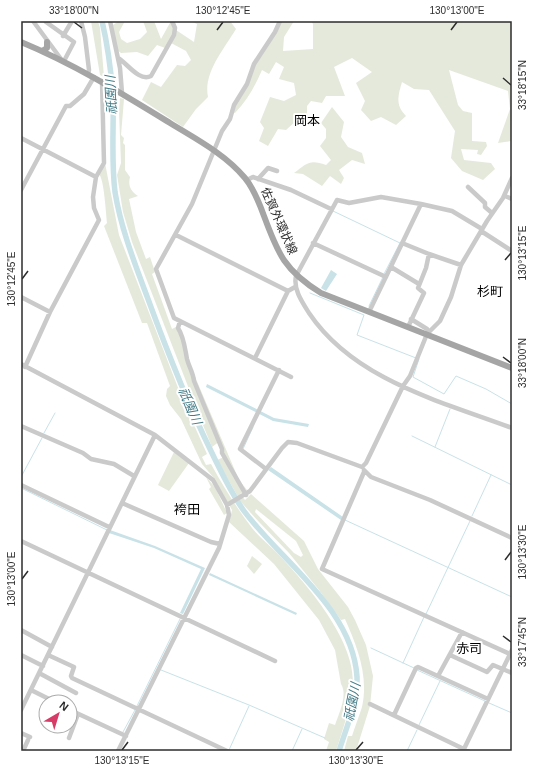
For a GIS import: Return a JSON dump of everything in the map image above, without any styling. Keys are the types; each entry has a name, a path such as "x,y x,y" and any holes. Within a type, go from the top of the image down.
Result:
{"main road":[{"name":"佐賀外環状線","path":"21,42 62,60 102,81 214,150 228,161 247,180 256,195 274,246 284,262 296,276 321,293 408,327 428,333 512,368"},
{"path":"42,51 47,48 47,42"}],"street":[{"path":"33,21 47,42 62,60 74,42 63,36 46,22 47,21"},
{"path":"63,36 73,21"},
{"path":"81,21 85,37 89,70 88,74"},
{"path":"110,21 118,58 122,93"},
{"path":"118,58 124,61 128,68 144,76 151,76 174,35 175,28 172,21"},
{"path":"280,21 275,32 254,64 247,84 234,105 230,119 222,131 194,198 176,235 156,269 174,318 291,377"},
{"path":"21,190 66,106 70,106 84,94 94,77"},
{"path":"102,81 104,163 96,177 92,197 94,208 99,220 23,366 68,388 155,435 213,480 228,505 229,515 220,544 184,618 136,709 126,736 118,751"},
{"path":"21,138 96,177"},
{"path":"258,179 268,168 277,171"},
{"path":"247,180 250,177 290,190 331,209"},
{"path":"362,467 366,463 403,386 410,376 428,333 440,321 451,297 461,265 504,196 512,178"},
{"path":"468,187 485,203 485,207 492,213"},
{"path":"504,196 512,198"},
{"path":"512,251 452,211 421,204 375,197 349,203 337,200 296,276 295,287 313,320 336,345 365,367 403,386 512,428"},
{"path":"369,312 421,204"},
{"path":"176,235 288,291"},
{"path":"402,242 461,265"},
{"path":"313,243 386,277"},
{"path":"408,327 424,293 418,288 430,254"},
{"path":"390,267 419,284"},
{"path":"255,358 288,291 295,287"},
{"path":"21,297 50,312"},
{"path":"411,318 427,329 428,333"},
{"path":"180,321 178,328 181,332 187,360 192,369 194,381 222,449 222,453 246,495"},
{"path":"266,469 240,449 279,370"},
{"path":"21,426 91,459 114,464 134,476"},
{"path":"21,710 155,435"},
{"path":"228,505 246,495 253,488 285,444 292,442 362,467 364,472 370,477 471,519 512,538"},
{"path":"364,472 322,569 511,653 502,668 465,750 370,704"},
{"path":"21,485 108,530"},
{"path":"122,503 211,542 220,544"},
{"path":"21,541 275,661"},
{"path":"21,630 52,647"},
{"path":"438,676 462,632"},
{"path":"48,655 74,667 71,676 72,678 227,751"},
{"path":"450,655 487,672 493,665 512,673"},
{"path":"21,656 43,666"},
{"path":"394,715 415,669 418,667 487,701"},
{"path":"39,673 76,693"},
{"path":"31,690 39,694"},
{"path":"78,714 126,736"},
{"path":"21,733 29,738 22,751"},
{"path":"69,738 70,734"}],"shaded area":[{"path":"91,21 98,21 100,28 104,77 100,75"},
{"path":"119,21 125,21 119,32 121,39 127,43 140,39 147,32 143,21 154,21 161,39 171,21 176,30 194,42 197,24 191,21 230,21 236,29 211,70 207,88 208,97 196,109 183,127 142,100 151,82 161,87 177,65 185,66 191,60 186,51 171,43 168,49 157,45 148,56 137,52 121,53 117,50 113,25"},
{"path":"279,21 294,21 284,37 283,51 313,49 313,24 311,21 512,21 511,141 498,143 510,109 508,91 449,70 458,105 463,111 472,113 472,141 486,142 487,146 481,155 477,154 478,150 461,149 464,160 491,163 495,169 483,180 462,171 451,158 455,131 429,90 414,89 402,82 398,100 400,108 406,116 396,125 381,117 371,121 361,110 365,101 356,83 372,72 352,58 334,67 345,96 326,96 322,103 311,101 307,106 307,114 316,122 309,126 297,120 286,130 278,129 268,146 259,141 264,128 260,122 270,97 284,101 296,95 294,83 279,79 284,67 276,62 269,74 262,70 247,98 235,113 230,111 246,84 254,63"},
{"path":"120,98 124,99 121,135 124,138 123,143 125,145 125,170 130,177 130,188 138,196 129,199 136,232 146,259 150,257 155,272 152,274 172,329 176,327 179,332 193,372 239,480 247,490 240,494 245,500 251,494 304,541 318,569 348,607 366,645 373,676 370,706 356,751 344,751 348,736 352,736 362,707 364,695 361,662 354,640 345,619 341,620 289,553 241,502 217,460 224,457 220,441 212,447 198,413 200,412 198,407 196,407 132,242 123,212 117,175 121,163","holes":["256,509 296,541 303,555 301,557 294,553 255,512"]},
{"path":"332,107 344,122 341,137 348,147 362,153 365,164 352,160 339,170 344,178 341,184 330,176 322,186 303,174 294,173 309,163 316,162 326,165 331,160 320,146 326,138 326,129 321,123"},
{"path":"105,163 119,235 187,411 185,413 187,417 190,416 207,454 202,457 206,465 211,464 230,496 252,528 277,552 316,598 338,631 346,649 351,666 353,683 349,708 336,751 326,751 329,742 324,739 329,723 335,725 341,710 344,693 335,650 319,620 274,564 229,522 232,510 213,477 202,464 181,419 170,405 166,396 167,389 170,386 147,323 142,323 104,226 107,223 102,182 99,174"},
{"path":"174,452 189,463 169,491 158,485"},
{"path":"206,477 215,487 227,513 224,515 209,489 211,487"},
{"path":"252,556 262,564 254,574 247,566"}],"water":[{"path":"331,270 337,274 326,291 321,288"},
{"path":"207,384 274,418 309,424 308,427 273,421 206,387"},
{"path":"271,467 343,517 341,520 268,470"},
{"path":"110,530 155,546 205,568 183,614 180,613 201,569 154,548 109,533"},
{"path":"210,573 297,613 296,615 209,575"}],"waterway":[{"name":"祇園川","path":"102,21 109,58 113,96 113,156 115,192 129,246 162,338 202,433 230,490 259,530 313,587 329,608 343,629 353,652 357,677 356,696 339,751"},
{"path":"333,211 400,243 384,274"},
{"path":"369,306 383,277"},
{"path":"310,293 364,315 357,335 416,358"},
{"path":"419,359 413,377 444,394 456,376 486,389 512,404"},
{"path":"435,447 450,409"},
{"path":"44,433 55,413"},
{"path":"243,449 253,427"},
{"path":"412,436 512,485"},
{"path":"21,477 42,438"},
{"path":"472,516 491,475"},
{"path":"21,488 107,530"},
{"path":"345,520 512,597"},
{"path":"426,614 470,521"},
{"path":"403,663 424,617"},
{"path":"137,706 180,619"},
{"path":"371,648 414,668"},
{"path":"161,670 249,705 325,738"},
{"path":"417,670 485,701"},
{"path":"419,725 440,681"},
{"path":"489,703 512,713"},
{"path":"229,750 249,706"},
{"path":"123,732 135,710"},
{"path":"292,751 302,729"},
{"path":"407,751 417,730"}],"district":[{"name":"岡本","path":"307,120"},
{"name":"杉町","path":"490,291"},
{"name":"袴田","path":"187,509"},
{"name":"赤司","path":"469,648"}]}
